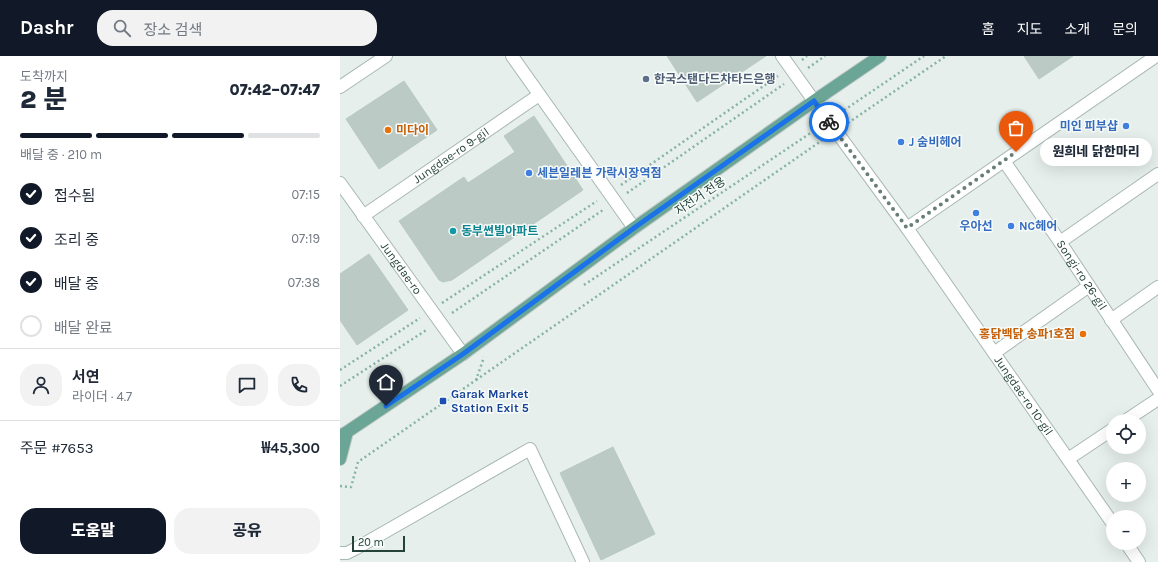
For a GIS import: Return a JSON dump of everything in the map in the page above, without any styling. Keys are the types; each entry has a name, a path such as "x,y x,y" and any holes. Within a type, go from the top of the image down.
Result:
{"main road":[{"path":"340,459 343,434 463,354 634,228 880,56"}],"street":[{"path":"340,87 386,56"},
{"path":"512,56 634,228"},
{"path":"782,56 814,101"},
{"path":"907,228 1156,56"},
{"name":"Jungdae-ro 9-gil","path":"363,216 539,95"},
{"name":"Jungdae-ro 10-gil","path":"814,101 907,228 1106,514"},
{"name":"Songi-ro 26-gil","path":"1004,161 1060,242 1158,390"},
{"path":"1060,242 1158,174"},
{"name":"Jungdae-ro","path":"340,183 463,354"},
{"path":"994,353 1089,286"},
{"path":"1112,320 1158,287"},
{"path":"1136,414 1158,399"},
{"path":"1068,459 1106,434"},
{"path":"340,553 347,553 530,450 583,562"},
{"path":"1131,550 1139,562"}],"path":[{"path":"340,370 431,310 612,197 793,72 807,56"},
{"path":"340,386 440,321 612,197 793,72 826,56"},
{"name":"자전거 전용","path":"578,289 924,56"},
{"path":"340,486 351,486 358,462 946,56"},
{"path":"475,381 486,351"}],"building":[{"path":"667,56 766,56 697,102"},
{"path":"1024,56 1073,56 1039,79"},
{"path":"404,81 437,130 379,169 346,119"},
{"path":"534,116 583,190 452,280 443,282 439,280 399,221 464,177 468,183 515,152 504,136"},
{"path":"369,254 408,310 357,345 340,320 340,274"},
{"path":"613,447 655,534 601,560 560,473"}],"way so far":[{"path":"829,122 907,228 1016,152"}],"place":[{"name":"한국스탠다드차타드은행","path":"646,79"},
{"name":"미인 피부샵","path":"1126,126"},
{"name":"미다이","path":"388,130"},
{"name":"J 숨비헤어","path":"901,142"},
{"name":"원희네 닭한마리","path":"1016,152"},
{"name":"세븐일레븐 가락시장역점","path":"529,173"},
{"name":"우아선","path":"976,213"},
{"name":"NC헤어","path":"1011,226"},
{"name":"동부썬빌아파트","path":"453,231"},
{"name":"홍닭백닭 송파1호점","path":"1083,334"},
{"name":"Garak Market Station Exit 5","path":"443,401"}],"route":[{"path":"386,406 463,354 634,228 814,101 829,122"}]}
